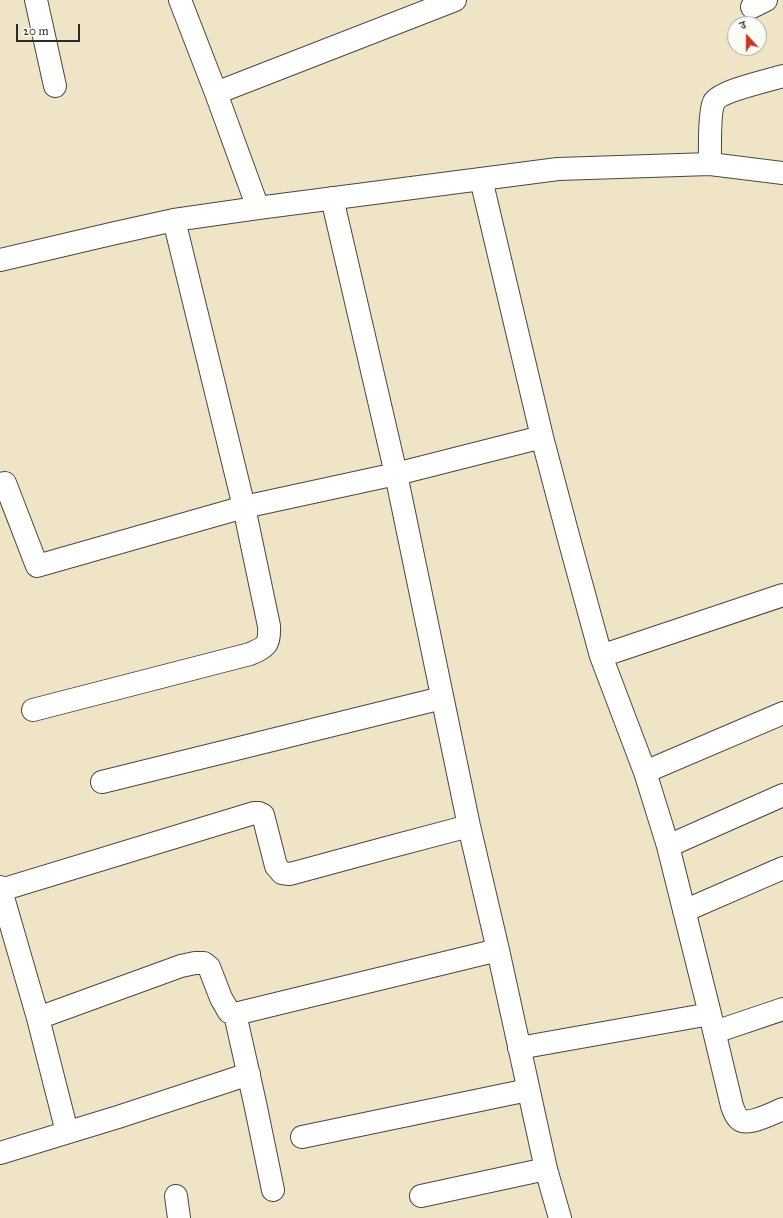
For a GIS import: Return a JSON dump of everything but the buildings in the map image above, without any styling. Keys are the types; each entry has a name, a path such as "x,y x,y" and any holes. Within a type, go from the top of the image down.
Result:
{"street":[{"path":"36,0 55,86"},
{"path":"180,0 258,208"},
{"path":"216,93 455,0"},
{"path":"710,164 711,118 714,102 718,97 731,91 783,76"},
{"path":"0,260 174,220 558,169 710,164 783,173"},
{"path":"481,180 542,437 601,656 644,772 668,846 732,1106 736,1116 741,1121 747,1122 783,1109"},
{"path":"332,198 396,474 469,826 498,950 528,1090 546,1169 560,1218"},
{"path":"33,710 250,654 266,645 270,638 269,626 244,507 174,220"},
{"path":"0,484 5,483 37,566 244,507 396,474 542,437"},
{"path":"601,656 783,595"},
{"path":"102,782 442,698"},
{"path":"644,772 783,713"},
{"path":"668,846 783,795"},
{"path":"67,1132 38,1018 5,923 0,889 254,813 263,815 276,866 282,873 290,874 469,826"},
{"path":"684,911 783,868"},
{"path":"234,1014 498,950"},
{"path":"38,1018 181,966 204,963 209,967 221,998 230,1012 234,1014 249,1074 273,1190"},
{"path":"519,1048 712,1023 783,1009"},
{"path":"0,1153 118,1117 249,1074"},
{"path":"302,1137 528,1090"},
{"path":"421,1196 546,1169"},
{"path":"176,1196 179,1218"}]}
